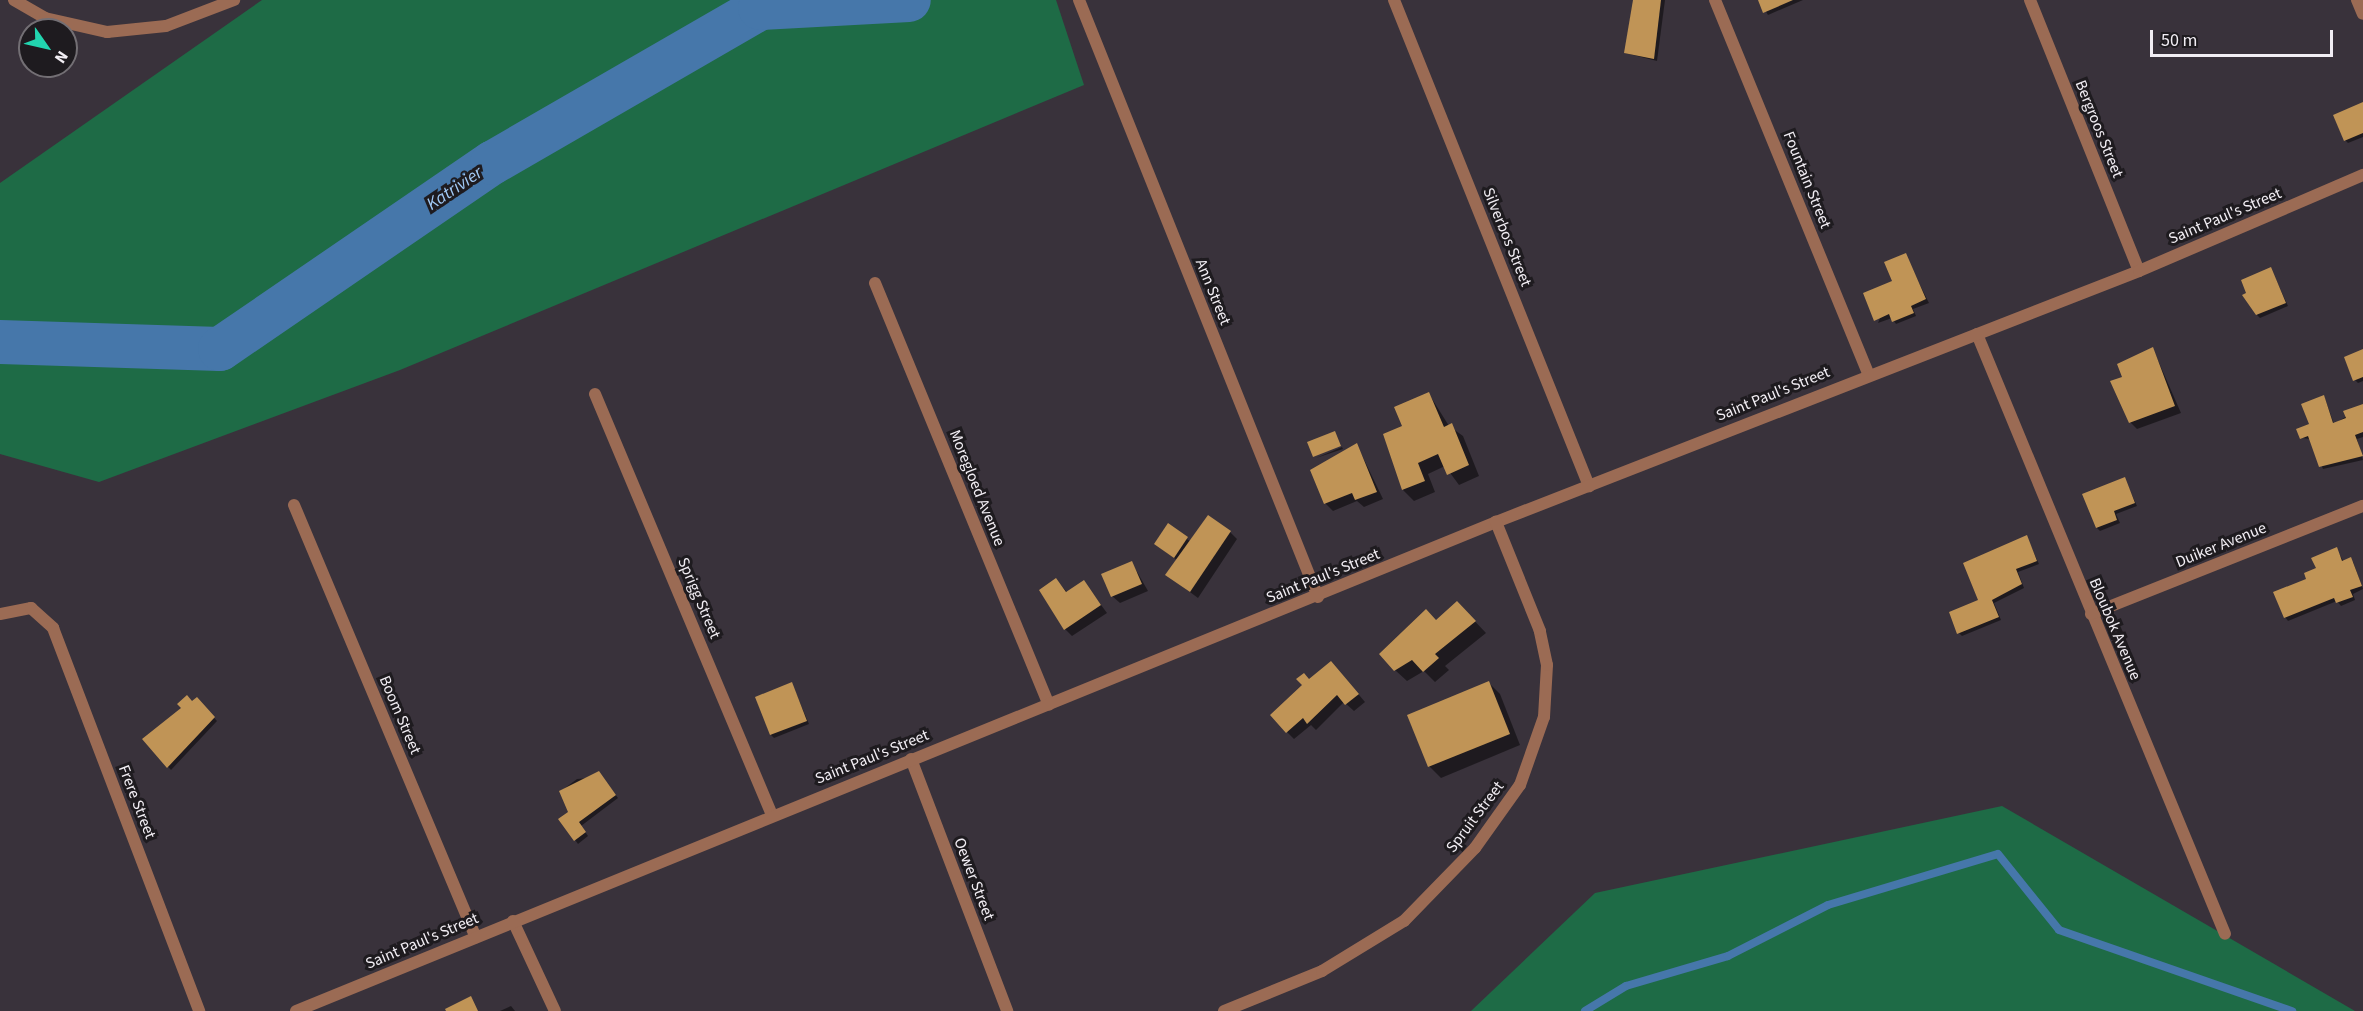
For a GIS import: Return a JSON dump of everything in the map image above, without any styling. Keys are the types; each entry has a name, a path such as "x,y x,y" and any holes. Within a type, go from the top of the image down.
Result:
{"street":[{"path":"15,0 45,18 107,32 166,26 234,0"},
{"name":"Ann Street","path":"1079,0 1318,597"},
{"name":"Silverbos Street","path":"1394,0 1589,486"},
{"name":"Fountain Street","path":"1715,0 1868,373"},
{"name":"Bergroos Street","path":"2030,0 2139,271"},
{"path":"2357,0 2363,14"},
{"name":"Saint Paul's Street","path":"296,1011 772,815 1318,597 1496,522 1868,373 1977,334 2139,271 2363,175"},
{"name":"Moregloed Avenue","path":"874,283 1049,705"},
{"name":"Bloubok Avenue","path":"1977,334 2225,934"},
{"name":"Sprigg Street","path":"595,394 772,815"},
{"name":"Boom Street","path":"294,505 476,937"},
{"name":"Duiker Avenue","path":"2091,614 2363,507"},
{"name":"Spruit Street","path":"1224,1011 1322,971 1404,921 1476,848 1520,785 1544,717 1547,665 1540,631 1496,522"},
{"name":"Frere Street","path":"0,614 37,610 53,628 199,1011"},
{"name":"Oewer Street","path":"911,759 1007,1011"},
{"path":"513,921 555,1011"}],"green space":[{"path":"262,0 1056,0 1084,85 400,370 99,482 0,454 0,183"},
{"path":"2002,806 2355,1011 1471,1011 1595,893"}],"building":[{"path":"1633,0 1661,0 1654,59 1624,53"},
{"path":"1758,0 1793,0 1763,13"},
{"path":"2363,102 2363,133 2344,141 2333,115"},
{"path":"1906,253 1926,299 1911,306 1914,313 1892,322 1889,314 1874,321 1863,293 1892,281 1884,262"},
{"path":"2271,267 2286,303 2256,315 2242,295 2246,293 2241,280"},
{"path":"2153,347 2175,406 2129,423 2110,381 2122,377 2117,364"},
{"path":"2363,349 2363,377 2353,381 2344,357"},
{"path":"1429,392 1444,427 1452,423 1469,465 1447,475 1438,454 1418,463 1425,481 1402,490 1383,434 1402,426 1394,407"},
{"path":"2324,395 2333,423 2346,418 2343,411 2363,404 2363,432 2355,435 2363,456 2319,467 2308,436 2300,439 2296,429 2309,424 2301,404"},
{"path":"1335,431 1341,446 1313,457 1307,442"},
{"path":"1357,443 1377,492 1355,500 1352,493 1324,504 1310,470"},
{"path":"2125,477 2135,503 2114,511 2117,520 2096,528 2082,494"},
{"path":"1208,515 1231,531 1190,592 1165,575"},
{"path":"1168,523 1188,537 1174,558 1154,544"},
{"path":"2027,535 2037,561 2016,569 2022,584 1992,600 1999,617 1957,634 1949,612 1978,600 1963,563"},
{"path":"2337,547 2342,561 2351,557 2362,586 2350,590 2353,597 2336,603 2334,598 2284,618 2273,592 2306,579 2304,573 2316,568 2311,558"},
{"path":"1132,561 1142,584 1111,597 1101,574"},
{"path":"1056,578 1066,592 1084,580 1101,605 1064,630 1039,590"},
{"path":"1457,601 1476,621 1435,654 1439,658 1423,672 1412,660 1394,671 1379,654 1426,609 1436,620"},
{"path":"1331,661 1359,694 1345,705 1337,695 1307,724 1303,718 1286,733 1270,715 1302,685 1296,679 1304,673 1309,679"},
{"path":"1489,681 1510,734 1428,767 1407,715"},
{"path":"792,682 807,721 770,735 755,697"},
{"path":"187,695 192,701 197,697 215,717 167,768 142,739 181,708 177,704"},
{"path":"599,771 616,795 579,822 586,832 574,841 558,819 568,812 559,791"},
{"path":"471,996 478,1011 446,1011 445,1009"}],"waterway":[{"name":"Katrivier","path":"0,342 220,349 492,163 760,8 909,0"},
{"path":"1585,1011 1626,986 1728,956 1828,905 1998,854 2059,930 2292,1011"}]}
